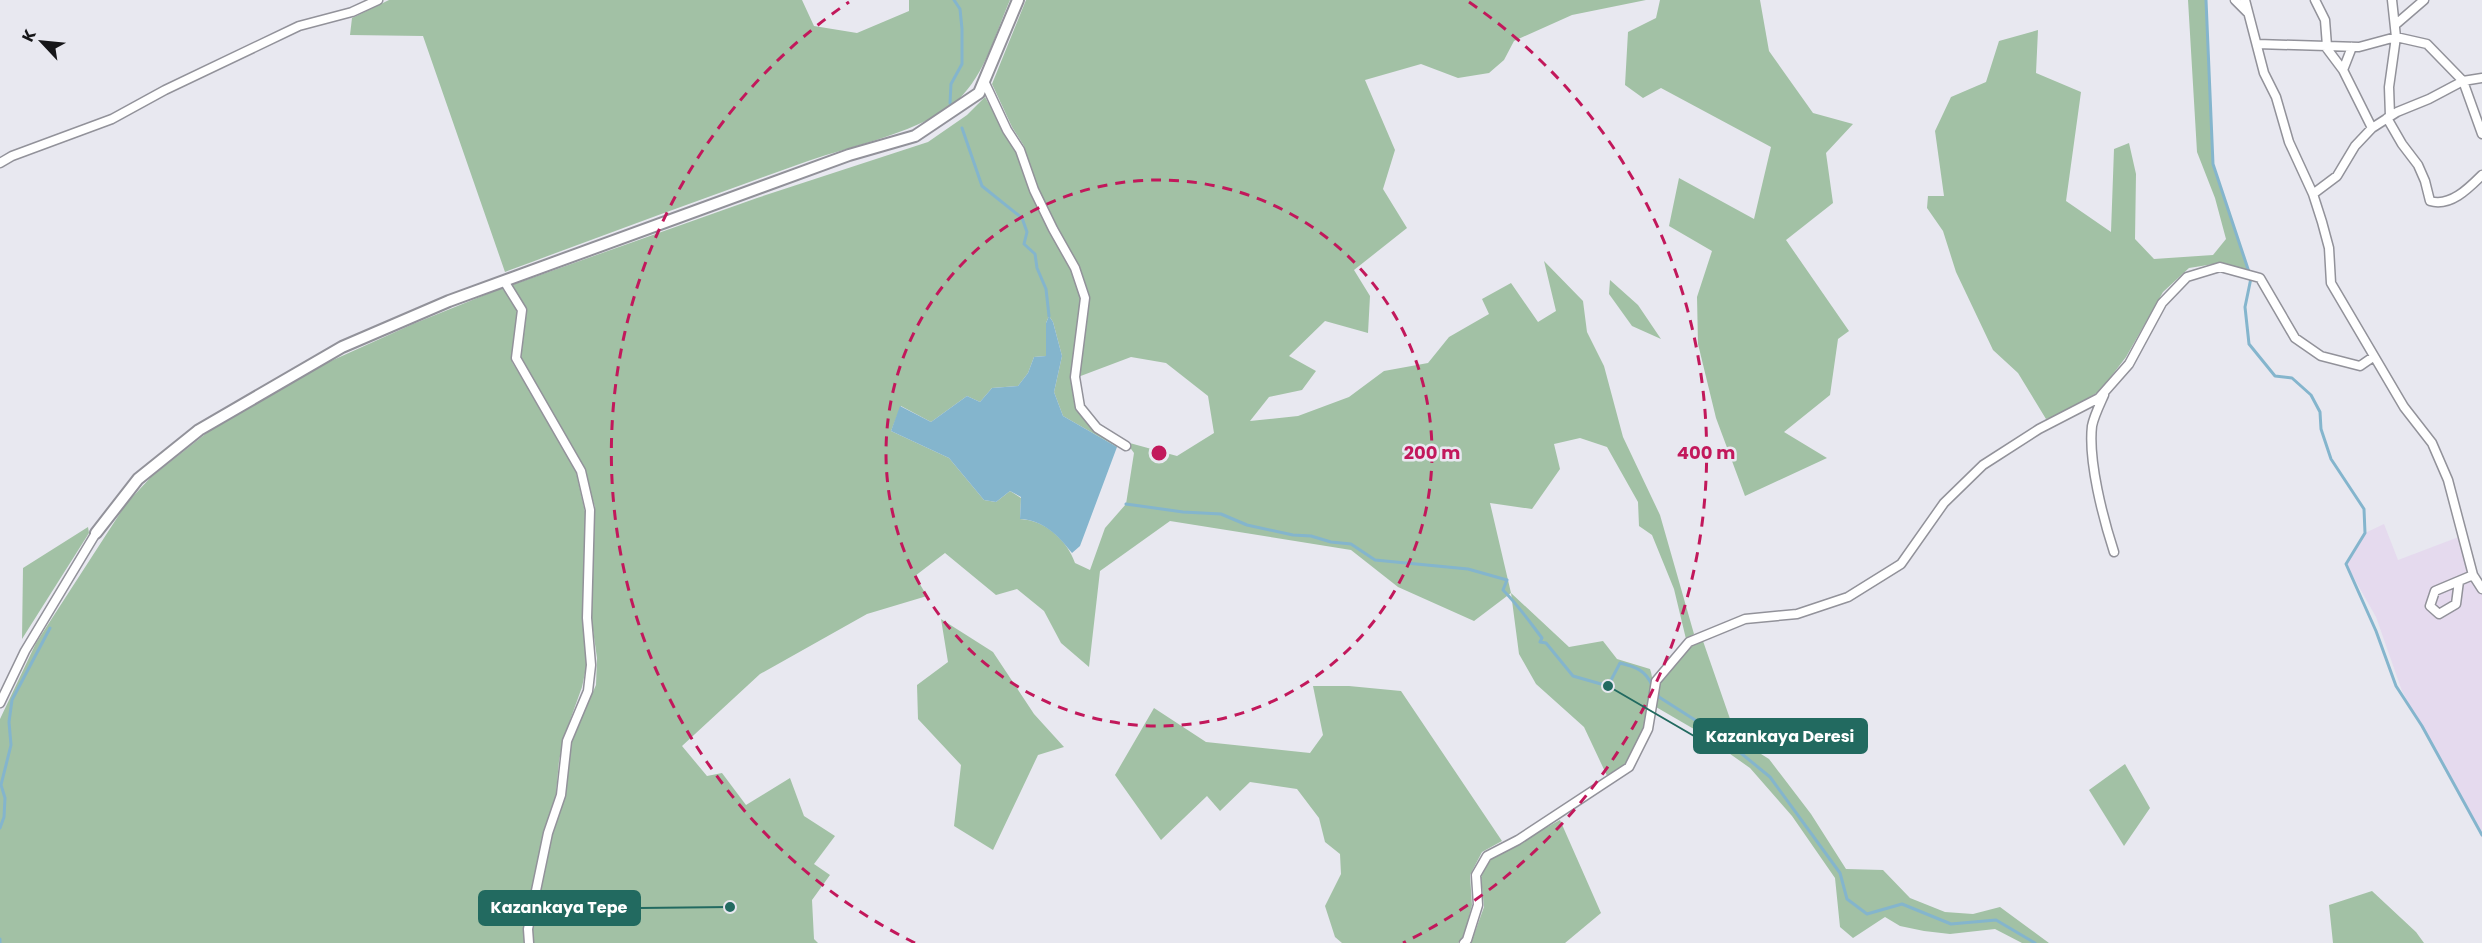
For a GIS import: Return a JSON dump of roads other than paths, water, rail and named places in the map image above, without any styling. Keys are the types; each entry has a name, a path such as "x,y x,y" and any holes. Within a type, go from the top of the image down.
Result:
{"street":[{"path":"0,163 12,156 111,119 174,85 299,26 352,12 378,0"},
{"path":"0,703 25,651 96,533 138,478 199,430 342,347 449,301 849,155 915,136 979,93 1018,0"},
{"path":"2235,0 2248,13"},
{"path":"2245,0 2264,73 2276,97 2289,142 2313,194 2329,248 2331,283 2404,407 2432,443 2448,480 2474,575 2482,589"},
{"path":"2315,0 2325,20 2326,46 2343,70 2372,128"},
{"path":"2392,0 2396,37 2389,87 2389,117 2402,144 2418,165 2430,201 2440,204 2459,196 2482,175"},
{"path":"2395,25 2424,0"},
{"path":"2257,44 2359,47 2396,37 2427,44 2463,81 2482,134"},
{"path":"2343,70 2352,47"},
{"path":"2313,194 2337,176 2355,146 2372,128 2389,117 2463,81 2482,78"},
{"path":"984,81 1020,150 1034,190 1053,229 1076,268 1085,298 1075,377 1080,407 1097,428 1126,446"},
{"path":"1464,943 1467,940 1478,904 1476,875 1487,856 1518,840 1629,767 1648,729 1656,681 1689,642 1745,619 1797,614 1848,597 1901,564 1944,503 1983,465 2039,429 2099,398 2129,364 2162,303 2187,277 2220,267 2260,278 2295,338 2321,356 2360,366 2373,357"},
{"path":"504,281 522,310 516,358 581,471 590,510 587,618 591,664 588,691 567,741 561,795 548,833 528,929 529,943"},
{"path":"2105,391 2092,425 2094,455 2105,525 2114,552"},
{"path":"2459,581 2474,575"}],"water":[{"path":"1049,316 1053,322 1062,356 1054,392 1063,416 1117,447 1080,546 1072,553 1043,525 1020,519 1021,497 1010,491 996,502 984,500 949,458 891,431 900,406 931,422 967,396 980,402 992,388 1018,386 1028,373 1034,357 1046,356 1046,323"}],"waterway":[{"path":"950,103 951,84 962,64 960,9 954,0"},
{"path":"2206,0 2213,164 2251,278 2245,307 2249,344 2275,376 2292,378 2311,395 2320,412 2321,429 2331,459 2364,509 2365,533 2346,564 2376,631 2396,686 2422,726 2482,835"},
{"path":"962,128 982,186 1022,218 1027,232 1024,244 1035,254 1037,268 1046,289 1049,316"},
{"path":"1126,504 1183,512 1221,514 1247,525 1351,544 1375,560 1468,569 1507,580 1503,590 1542,638 1540,642 1546,643 1573,676 1608,686 1620,663 1639,670 1652,685"},
{"path":"0,828 4,817 5,798 1,785 11,745 9,722 12,700 50,628"},
{"path":"1657,693 1659,697 1720,736 1770,777 1840,873 1847,899 1867,914 1902,904 1951,924 1996,920 2035,943"}],"place":[{"name":"Kazankaya Deresi","path":"1608,686"},
{"name":"Kazankaya Tepe","path":"730,907"}]}
